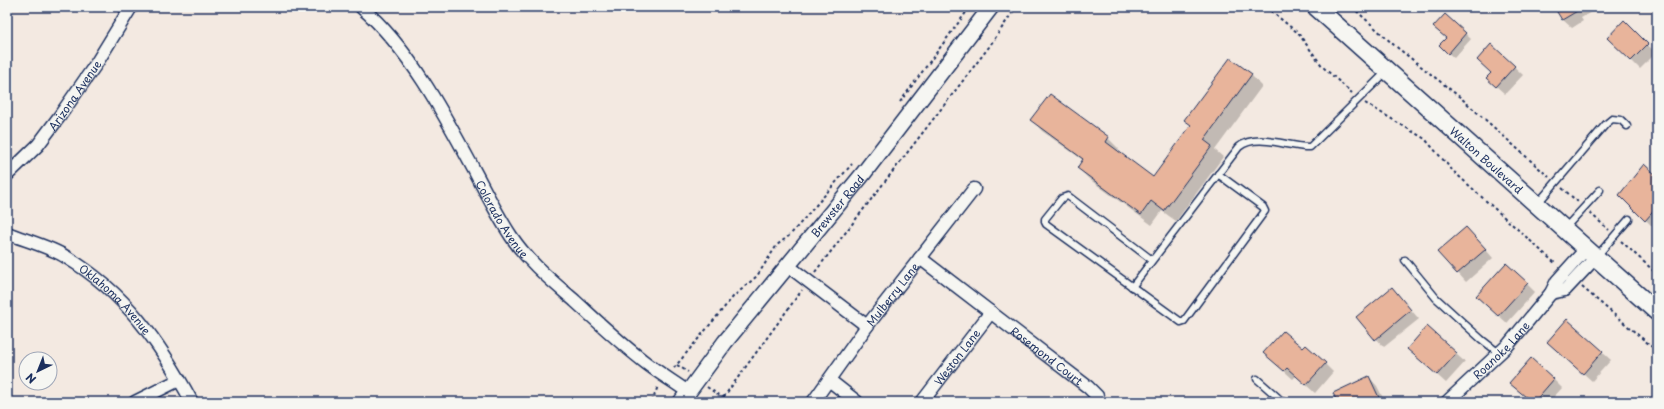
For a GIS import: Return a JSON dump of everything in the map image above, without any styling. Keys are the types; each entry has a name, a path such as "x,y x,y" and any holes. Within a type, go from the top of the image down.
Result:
{"main road":[{"name":"Walton Boulevard","path":"1316,7 1591,253 1654,307"}],"street":[{"name":"Arizona Avenue","path":"7,175 38,145 59,117 96,64 130,7"},
{"name":"Colorado Avenue","path":"361,7 376,20 394,41 424,83 456,136 508,231 536,268 620,342 666,376 685,397"},
{"name":"Brewster Road","path":"685,397 725,342 863,174 991,7"},
{"name":"Mulberry Lane","path":"813,402 867,326 974,189"},
{"name":"Oklahoma Avenue","path":"7,233 65,256 92,274 112,291 147,329 192,402"},
{"name":"Roanoke Lane","path":"1447,402 1508,345 1551,293 1557,281 1564,272 1591,253"},
{"name":"Roanoke Lane","path":"1551,293 1565,290 1574,280 1591,253"},
{"name":"Rosemond Court","path":"920,258 1088,387 1096,396 1098,402"},
{"path":"788,265 867,326"},
{"name":"Weston Lane","path":"922,402 991,312"},
{"path":"135,402 179,380"},
{"path":"829,380 858,402"}],"lane":[{"path":"1132,287 1239,146 1248,141 1268,141 1301,147 1310,147 1388,71"},
{"path":"1537,205 1592,139 1612,119 1621,120 1627,126"},
{"path":"1152,260 1068,196 1062,198 1045,219 1046,224 1177,321 1181,322 1184,321 1265,211 1263,207 1218,174"},
{"path":"1564,229 1600,190"},
{"path":"1591,253 1615,235 1629,219"},
{"path":"1405,260 1436,298 1481,340 1499,353"},
{"path":"1257,379 1283,402"}],"path":[{"path":"896,108 970,7"},
{"path":"720,402 808,281 989,47 1012,13 1018,7"},
{"path":"1266,7 1298,33 1323,67 1360,99 1369,106 1425,139 1453,171 1564,272"},
{"path":"1352,7 1394,45 1461,98 1657,274"},
{"path":"652,402 658,386 666,376 733,297 757,276 777,245 790,235 854,162"},
{"path":"1574,280 1657,351"}],"building":[{"path":"1554,7 1584,7 1562,20"},
{"path":"1445,14 1466,33 1448,54 1439,45 1446,38 1433,27"},
{"path":"1624,20 1648,44 1631,61 1607,38"},
{"path":"1491,44 1515,66 1496,87 1486,78 1491,73 1477,60"},
{"path":"1230,58 1252,74 1204,140 1212,146 1164,211 1151,201 1141,215 1077,168 1083,159 1030,120 1050,94 1109,137 1106,142 1153,177 1191,125 1184,120"},
{"path":"1644,164 1657,176 1657,207 1645,221 1619,195"},
{"path":"1466,227 1486,249 1457,274 1437,252"},
{"path":"1506,263 1528,283 1498,316 1476,296"},
{"path":"1392,287 1411,310 1375,340 1356,317"},
{"path":"1567,319 1603,351 1583,374 1547,342"},
{"path":"1427,326 1457,353 1437,375 1407,349"},
{"path":"1283,331 1303,348 1306,345 1326,363 1306,385 1287,368 1284,371 1263,353"},
{"path":"1531,358 1554,379 1534,402 1532,402 1509,383"},
{"path":"1369,376 1381,402 1337,402 1333,393"}]}
